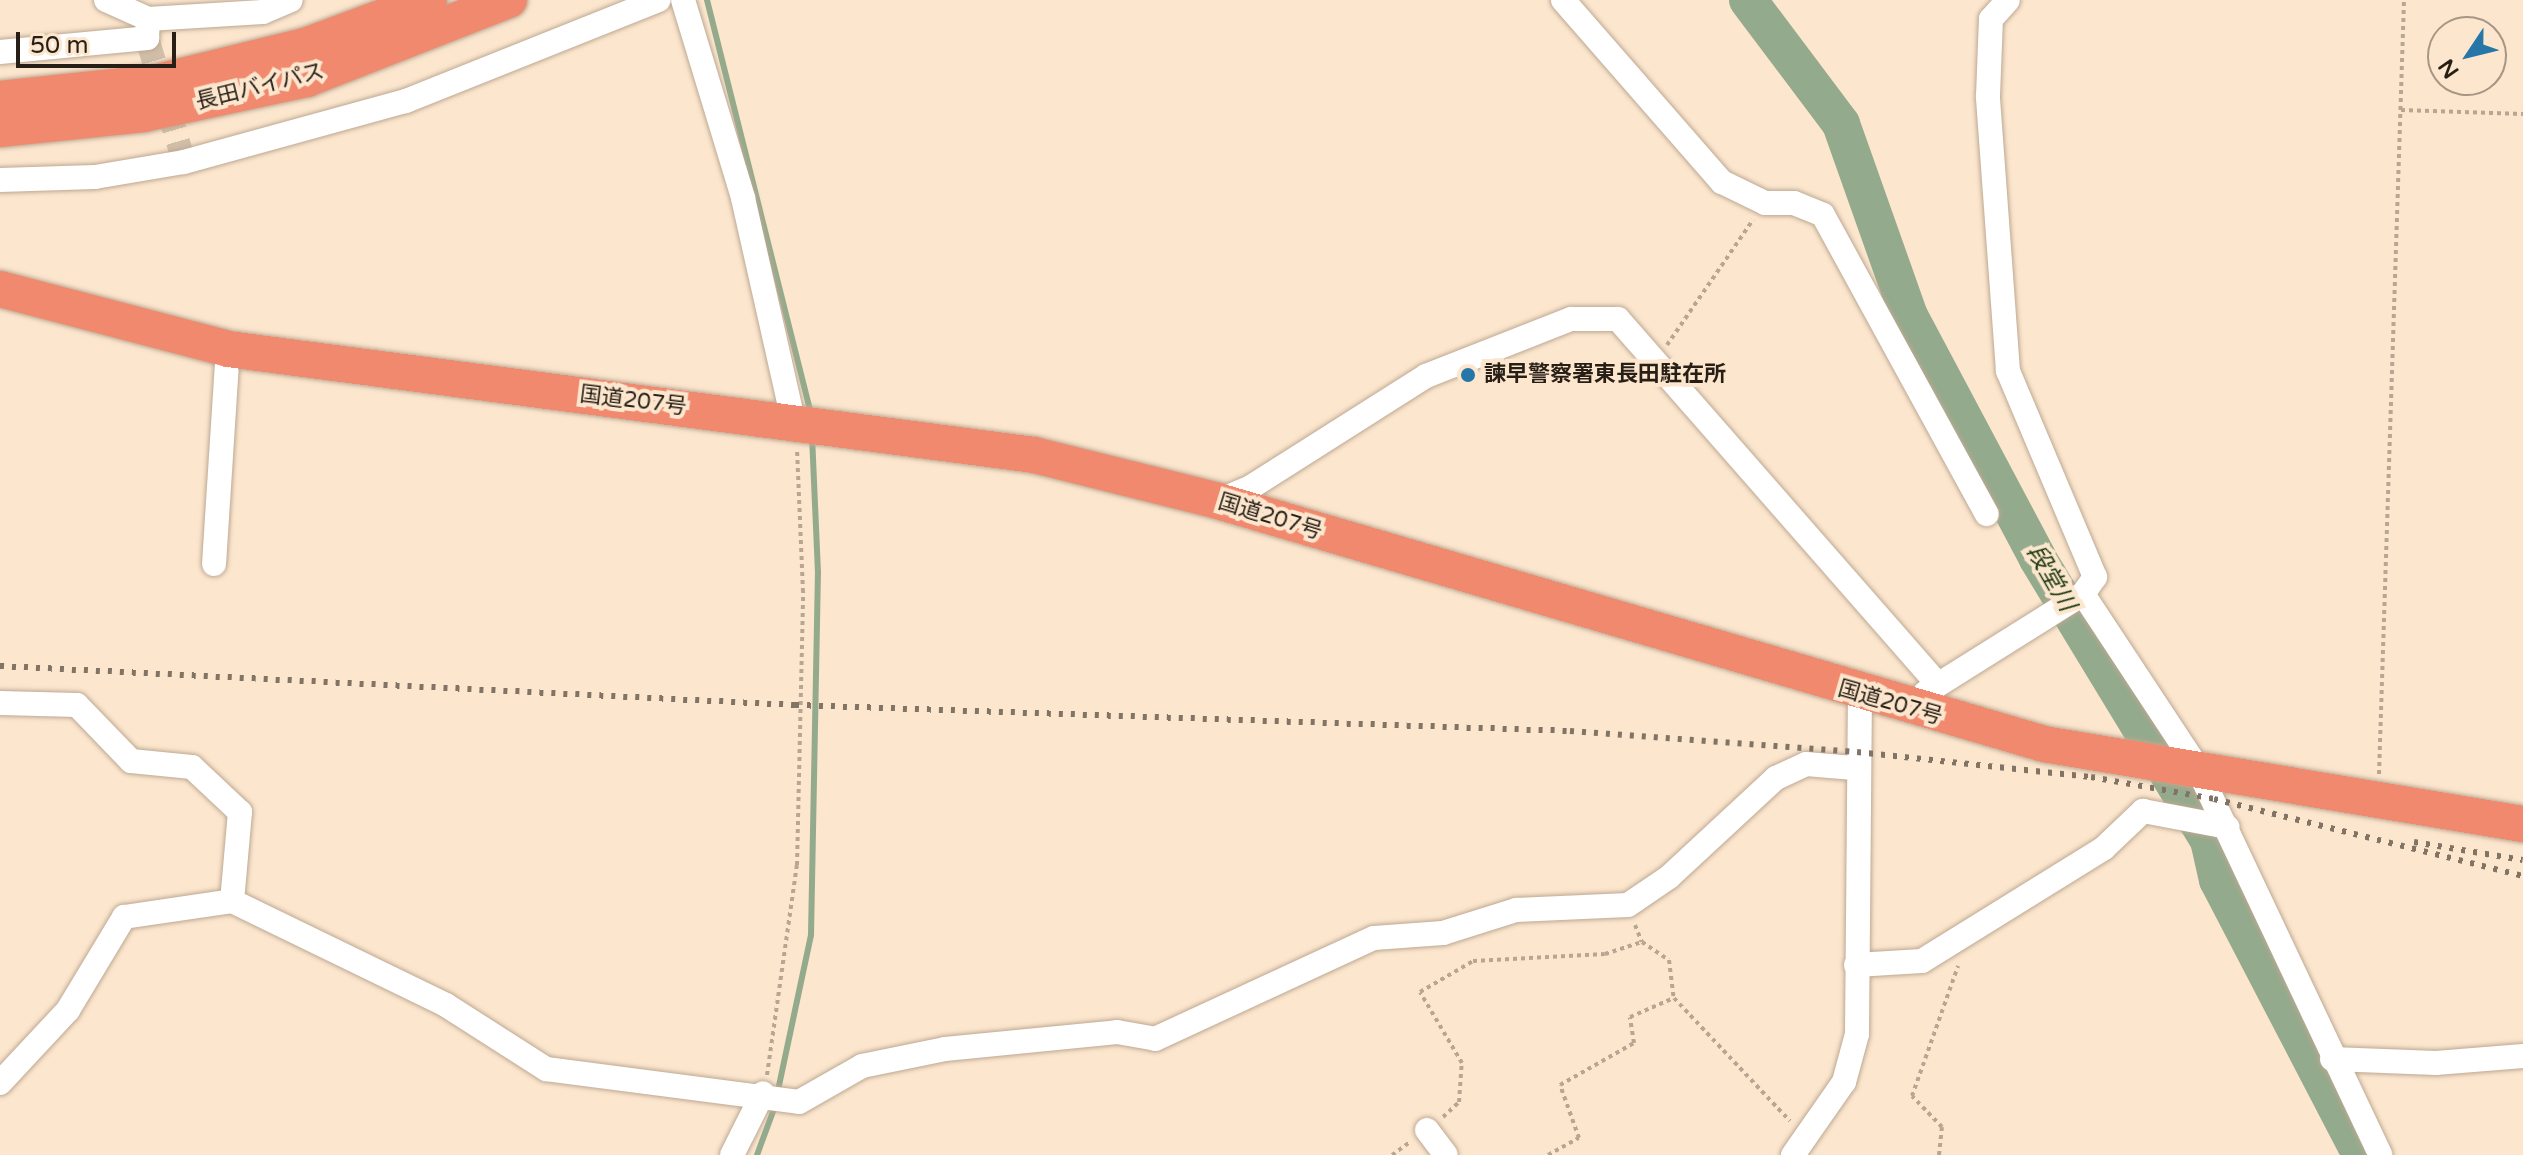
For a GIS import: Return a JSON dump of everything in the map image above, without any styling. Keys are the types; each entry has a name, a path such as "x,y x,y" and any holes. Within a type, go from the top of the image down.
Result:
{"highway":[{"name":"長田バイパス","path":"0,99 158,82 305,46 429,0"},
{"name":"長田バイパス","path":"0,129 144,114 307,79 509,0"},
{"name":"国道207号","path":"0,289 228,349 805,421 1034,455 1218,501 1860,695 2044,744 2193,766 2523,824"}],"street":[{"path":"106,0 148,19 263,12 291,0"},
{"path":"0,180 95,177 199,158 406,101 659,0"},
{"path":"683,0 743,198 805,421"},
{"path":"1563,0 1722,182 1765,203 1794,203 1823,215 1841,237 1987,514"},
{"path":"1910,709 1936,682 2055,613 2083,594 2095,577 2008,371 1988,96 1991,19 2008,0"},
{"path":"0,52 147,38 148,19"},
{"path":"1218,501 1426,376 1571,319 1618,319 1658,357 1936,682"},
{"path":"214,564 228,349"},
{"path":"2083,594 2193,766 2227,827 2332,1059 2380,1155"},
{"path":"1798,1149 1844,1082 1857,1034 1854,768 1860,695"},
{"path":"0,703 77,705 131,761 192,767 240,812 232,901"},
{"path":"0,1083 68,1010 124,917 232,901 446,1005 546,1069 764,1093 791,1100 862,1066 945,1049 1117,1032 1155,1039 1374,938 1443,933 1516,910 1628,905 1669,877 1776,778 1806,764 1854,768"},
{"path":"1856,965 1922,961 2104,848 2143,811 2227,827"},
{"path":"2332,1059 2436,1063 2523,1056"},
{"path":"732,1155 764,1093"},
{"path":"1427,1130 1446,1155"}],"path":[{"path":"2378,800 2404,0"},
{"path":"2401,110 2523,114"},
{"path":"1658,357 1765,203"},
{"path":"764,1093 797,865 795,705 803,592 805,421"},
{"path":"1939,1155 1942,1127 1912,1096 1976,927"},
{"path":"1427,1130 1459,1102 1462,1063 1420,992 1473,961 1605,954 1642,942 1669,960 1674,998 1777,1100 1798,1149"},
{"path":"1548,1155 1579,1138 1560,1085 1634,1043 1630,1017 1674,998"}],"waterway":[{"path":"707,0 811,415"},
{"name":"段堂川","path":"1748,0 1841,124 1909,316 2038,559 2209,840 2218,880 2361,1155"},
{"path":"777,1095 811,935 818,573 812,438"},
{"path":"757,1155 775,1106"}],"tunnel":[{"path":"147,38 184,162"}],"railway":[{"path":"0,666 795,705 1570,731 1857,752 2091,777 2214,799 2523,876"},
{"path":"2414,842 2523,860"}],"place":[{"name":"諫早警察署東長田駐在所","path":"1468,375"}]}
